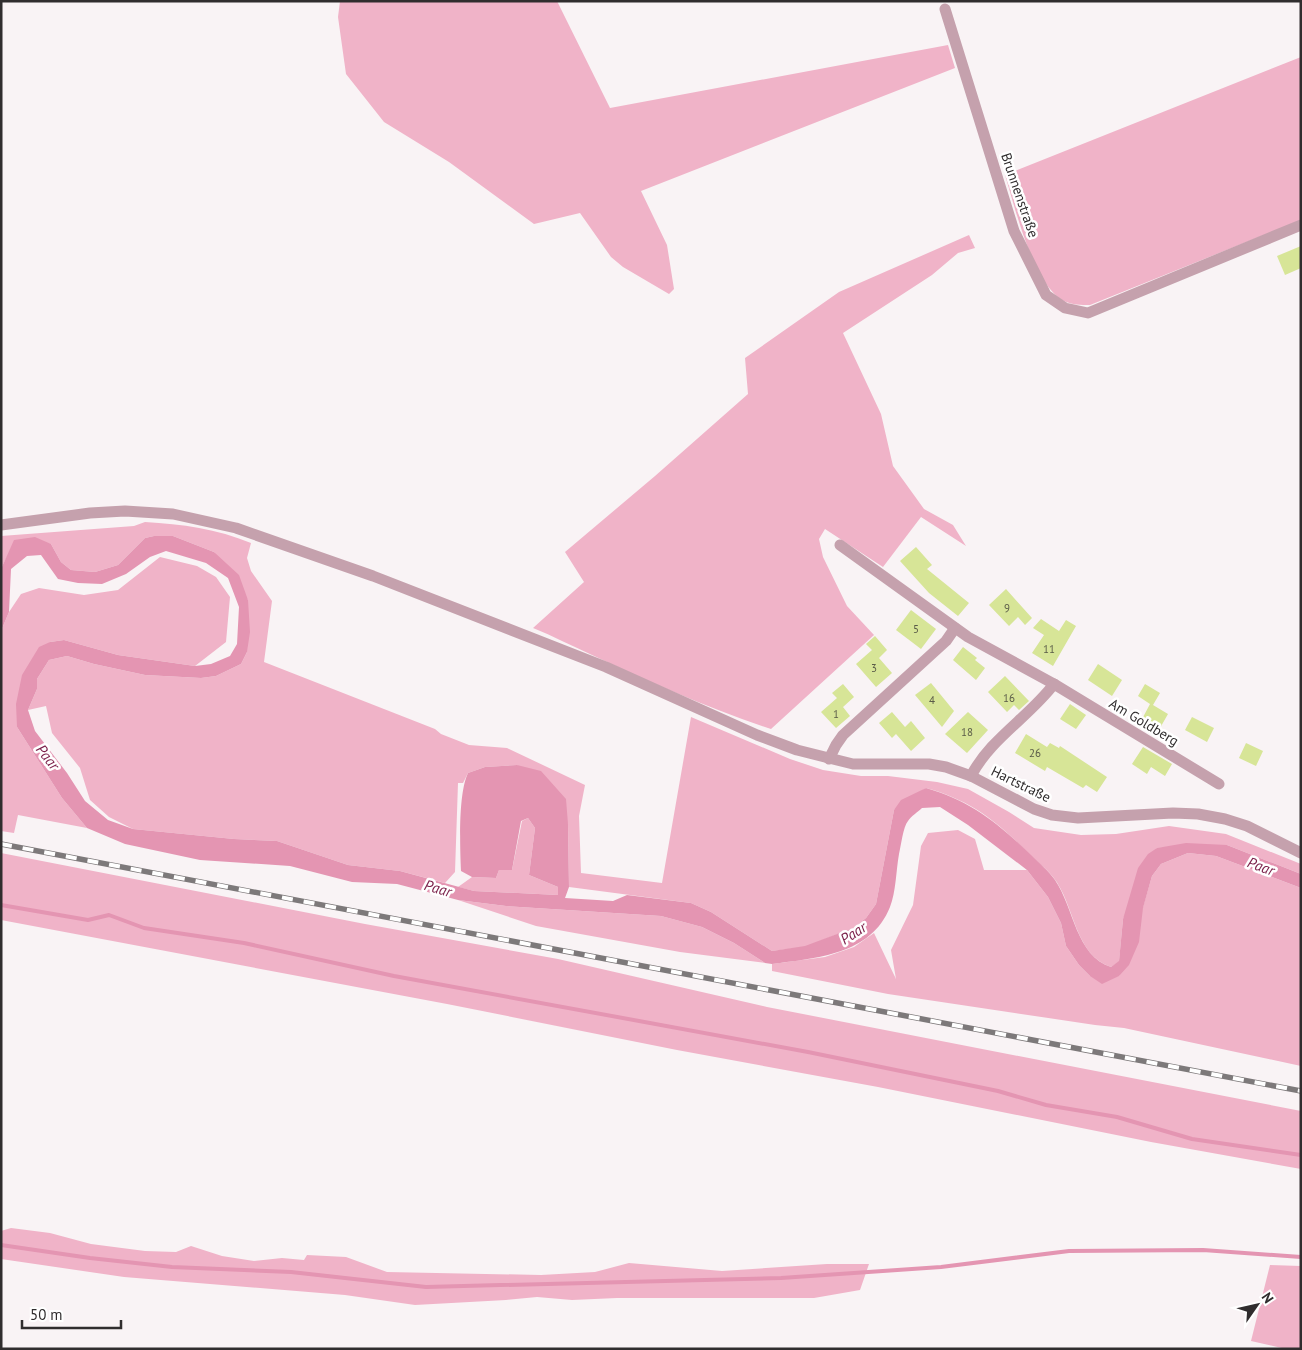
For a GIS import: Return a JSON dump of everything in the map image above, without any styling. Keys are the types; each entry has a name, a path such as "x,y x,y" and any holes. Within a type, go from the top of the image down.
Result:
{"street":[{"name":"Brunnenstraße","path":"945,9 1014,231 1046,295 1065,308 1088,313 1301,225"},
{"name":"Hartstraße","path":"1,525 90,513 125,511 173,514 236,528 373,576 606,666 757,735 797,750 853,764 929,764 946,768 971,776 1034,810 1052,815 1078,818 1173,813 1225,818 1247,826 1301,853"},
{"name":"Am Goldberg","path":"840,545 955,628 1054,684 1219,784"},
{"path":"829,759 843,736 946,641 955,628"},
{"path":"971,776 984,754 1042,700 1054,684"}],"shaded area":[{"path":"340,1 557,1 610,108 948,45 955,68 641,191 667,245 674,289 669,294 623,267 611,257 580,213 534,224 449,162 384,122 346,74 338,17"},
{"path":"1301,57 1301,220 1090,305 1064,301 1053,292 1034,263 1005,175"},
{"path":"969,235 975,248 958,253 932,275 843,333 881,414 893,466 924,509 953,525 966,546 921,517 883,567 825,529 819,539 823,557 847,606 874,635 771,729 680,695 533,628 584,582 565,552 748,394 745,358 839,292"},
{"path":"145,522 199,528 251,543 247,558 251,571 272,601 264,662 435,729 441,734 469,745 507,748 585,785 579,816 581,873 662,883 691,717 790,759 823,770 861,776 888,776 937,782 968,789 1034,828 1081,835 1116,834 1169,826 1226,834 1301,864 1301,874 1227,845 1157,848 1123,919 1119,962 1111,967 1099,961 1089,952 1076,928 1060,888 1047,871 1005,831 982,813 956,799 926,788 894,810 876,904 866,918 853,928 805,947 772,951 711,912 691,903 569,887 568,824 517,765 485,767 468,773 463,783 458,783 455,872 445,883 400,871 348,865 277,841 234,839 133,829 109,817 90,800 80,768 52,733 46,706 28,710 37,689 37,679 49,660 67,656 145,675 201,678 216,676 241,664 247,652 248,600 214,552 173,536 145,538 118,565 95,572 71,570 61,562 51,544 15,540 1,569 1,536 134,526"},
{"path":"160,557 197,566 216,577 230,597 226,642 195,666 118,655 64,640 50,642 17,727 62,798 87,828 18,815 14,833 1,831 1,631 9,612 21,594 39,588 84,595 118,590"},
{"path":"528,818 535,828 529,875 558,887 558,895 474,891 458,887 472,877 496,878 499,870 512,870 522,821"},
{"path":"958,830 975,839 984,870 1027,870 1048,897 1061,923 1066,946 1079,965 1090,976 1119,976 1152,876 1161,864 1188,853 1216,856 1301,888 1301,1066 1124,1028 888,994 772,971 772,964 825,957 854,947 874,933 896,979 891,950 913,905 921,846 928,833"},
{"path":"1,853 365,924 558,959 767,1007 1301,1111 1301,1169 1151,1142 878,1087 1,920"},
{"path":"458,900 506,906 661,916 702,927 734,943 765,963 680,952 536,926"},
{"path":"11,1228 50,1233 91,1244 145,1251 176,1252 191,1246 222,1256 254,1261 282,1258 304,1260 307,1255 346,1257 387,1272 541,1275 595,1272 629,1263 722,1271 827,1264 869,1264 860,1290 814,1298 617,1298 572,1300 537,1297 415,1305 345,1295 124,1277 1,1259 1,1231"},
{"path":"1270,1265 1301,1266 1301,1349 1286,1349 1251,1341"}],"water":[{"name":"Paar","path":"173,536 214,552 239,575 248,600 250,632 247,652 241,664 216,676 201,678 145,675 67,656 49,660 37,679 37,689 28,710 35,731 67,773 85,801 108,820 133,829 234,839 277,841 348,865 400,871 474,891 558,895 558,887 529,875 535,828 528,818 521,821 512,870 499,870 496,878 472,877 461,871 461,807 468,773 485,767 517,765 541,771 566,799 569,887 565,898 613,901 627,895 691,903 711,912 772,951 805,946 853,928 866,918 876,904 894,810 901,800 926,788 957,799 983,814 1044,867 1053,877 1061,891 1077,930 1090,953 1099,961 1111,967 1119,961 1123,919 1138,868 1148,854 1157,848 1186,843 1227,845 1301,874 1301,888 1216,856 1188,853 1161,864 1152,876 1143,908 1139,942 1129,965 1119,976 1102,984 1079,965 1066,946 1061,923 1048,897 1027,870 968,825 940,807 922,808 906,824 899,854 892,901 881,923 870,935 856,945 824,956 772,964 765,963 734,943 702,927 661,916 506,906 458,900 397,884 352,882 290,866 200,860 125,844 87,828 62,798 17,727 16,704 22,675 39,647 50,642 64,640 118,655 195,666 211,664 230,656 237,644 239,607 228,578 206,563 166,551 150,557 126,574 102,584 78,583 58,579 41,555 27,556 11,569 9,612 1,631 1,569 14,540 35,537 51,544 61,562 71,570 95,572 118,565 145,538"}],"building":[{"path":"1301,246 1301,268 1285,275 1277,256"},
{"path":"916,547 932,565 927,569 969,603 958,616 929,593 900,561"},
{"path":"1006,589 1032,618 1025,625 1018,617 1009,626 989,605"},
{"path":"911,610 936,629 921,649 896,630"},
{"path":"1041,619 1059,631 1066,620 1076,626 1053,666 1032,653 1044,635 1033,628"},
{"path":"875,636 887,650 879,658 892,673 876,687 856,664 872,650 866,644"},
{"path":"963,647 977,658 975,660 985,668 976,680 953,660"},
{"path":"1098,664 1122,680 1112,696 1088,680"},
{"path":"1005,676 1029,701 1019,710 1014,705 1007,712 988,692"},
{"path":"931,683 954,711 942,727 915,695"},
{"path":"843,684 854,697 843,707 850,716 836,728 821,712 837,698 832,693"},
{"path":"1145,684 1160,693 1153,705 1168,714 1160,728 1152,723 1150,727 1141,721 1150,704 1138,696"},
{"path":"1070,704 1086,715 1076,729 1060,719"},
{"path":"892,712 905,727 911,721 925,738 911,751 896,734 892,738 879,723"},
{"path":"968,712 988,730 967,753 945,734"},
{"path":"1192,717 1214,728 1207,742 1185,730"},
{"path":"1026,734 1047,747 1050,743 1059,748 1060,746 1107,777 1097,792 1086,785 1083,788 1047,767 1045,771 1015,753"},
{"path":"1246,743 1263,751 1256,766 1239,758"},
{"path":"1143,747 1172,764 1165,776 1151,767 1147,774 1132,764"}],"waterway":[{"path":"1,905 88,920 109,915 144,928 244,943 394,976 808,1052 998,1091 1046,1105 1117,1117 1192,1139 1301,1155"},
{"path":"1,1245 90,1258 172,1267 291,1272 426,1287 781,1278 941,1267 1069,1251 1203,1250 1301,1257"}],"railway":[{"path":"1,844 1301,1091"}]}
